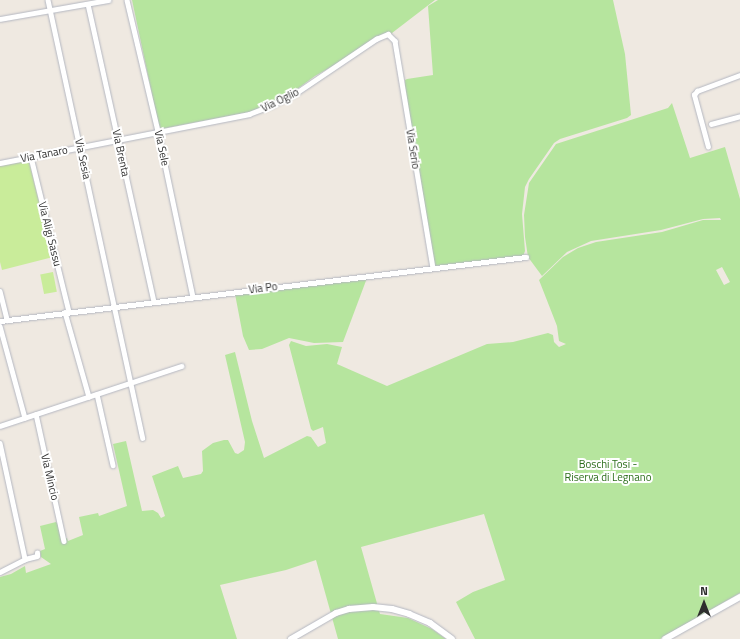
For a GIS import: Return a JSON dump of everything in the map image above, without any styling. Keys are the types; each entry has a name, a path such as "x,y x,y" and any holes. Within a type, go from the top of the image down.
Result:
{"main road":[{"path":"294,638 336,613 361,608 380,608 409,614 422,619 452,639"}],"street":[{"name":"Via Sesia","path":"48,0 116,306 143,438"},
{"path":"0,19 50,12 108,0"},
{"name":"Via Sele","path":"127,0 158,132 193,297"},
{"name":"Via Brenta","path":"88,4 154,302"},
{"name":"Via Oglio","path":"158,132 249,114 272,105 296,93 376,39 388,34"},
{"name":"Via Serio","path":"388,34 395,41 433,268"},
{"path":"708,147 694,96 697,91 739,77"},
{"path":"711,124 740,116"},
{"name":"Via Tanaro","path":"0,163 158,132"},
{"name":"Via Aligi Sassu","path":"31,157 67,312 89,397"},
{"name":"Via Po","path":"0,321 526,257"},
{"path":"0,291 8,320"},
{"path":"0,326 25,418"},
{"path":"0,426 181,366"},
{"path":"97,394 113,465"},
{"name":"Via Mincio","path":"36,414 64,541"},
{"path":"0,443 25,559"},
{"path":"0,572 25,559 37,556 37,552"},
{"path":"665,639 740,597"}],"green space":[{"path":"132,0 435,0 392,33 315,76 289,95 255,111 161,129 158,123"},
{"path":"438,0 613,0 625,54 631,115 627,118 560,139 554,143 525,187 522,214 525,251 523,256 435,266 405,89 405,80 433,75 428,6"},
{"name":"Boschi Tosi - Riserva di Legnano","path":"672,103 690,158 725,147 740,199 740,593 660,639 475,639 456,602 473,592 505,580 484,514 361,547 380,614 408,618 432,629 446,639 338,639 316,560 286,570 220,585 237,639 0,639 0,577 11,574 25,566 26,573 51,564 41,557 40,551 45,549 40,526 56,522 58,524 62,539 67,538 68,541 83,535 79,517 98,513 99,516 127,506 113,444 126,441 142,511 153,510 158,513 161,518 165,516 152,476 178,466 183,478 201,474 203,471 202,451 213,443 228,440 235,453 238,454 244,450 245,442 225,355 235,352 252,421 264,458 307,436 311,437 318,447 326,443 323,427 313,431 311,429 289,345 291,341 306,346 327,344 342,347 337,364 387,386 487,344 513,342 548,333 553,335 554,342 559,347 566,344 559,341 557,326 539,280 563,257 578,248 596,242 662,232 703,220 721,220 720,218 703,219 661,230 591,241 567,252 542,276 528,257 525,237 524,215 529,183 556,144 668,108","holes":["722,267 730,282 724,285 716,270"]},
{"path":"27,161 29,162 53,257 2,270 0,262 0,166"},
{"path":"53,272 57,292 44,294 40,274"},
{"path":"367,278 343,342 314,343 289,338 262,349 249,350 243,336 235,294"}]}
